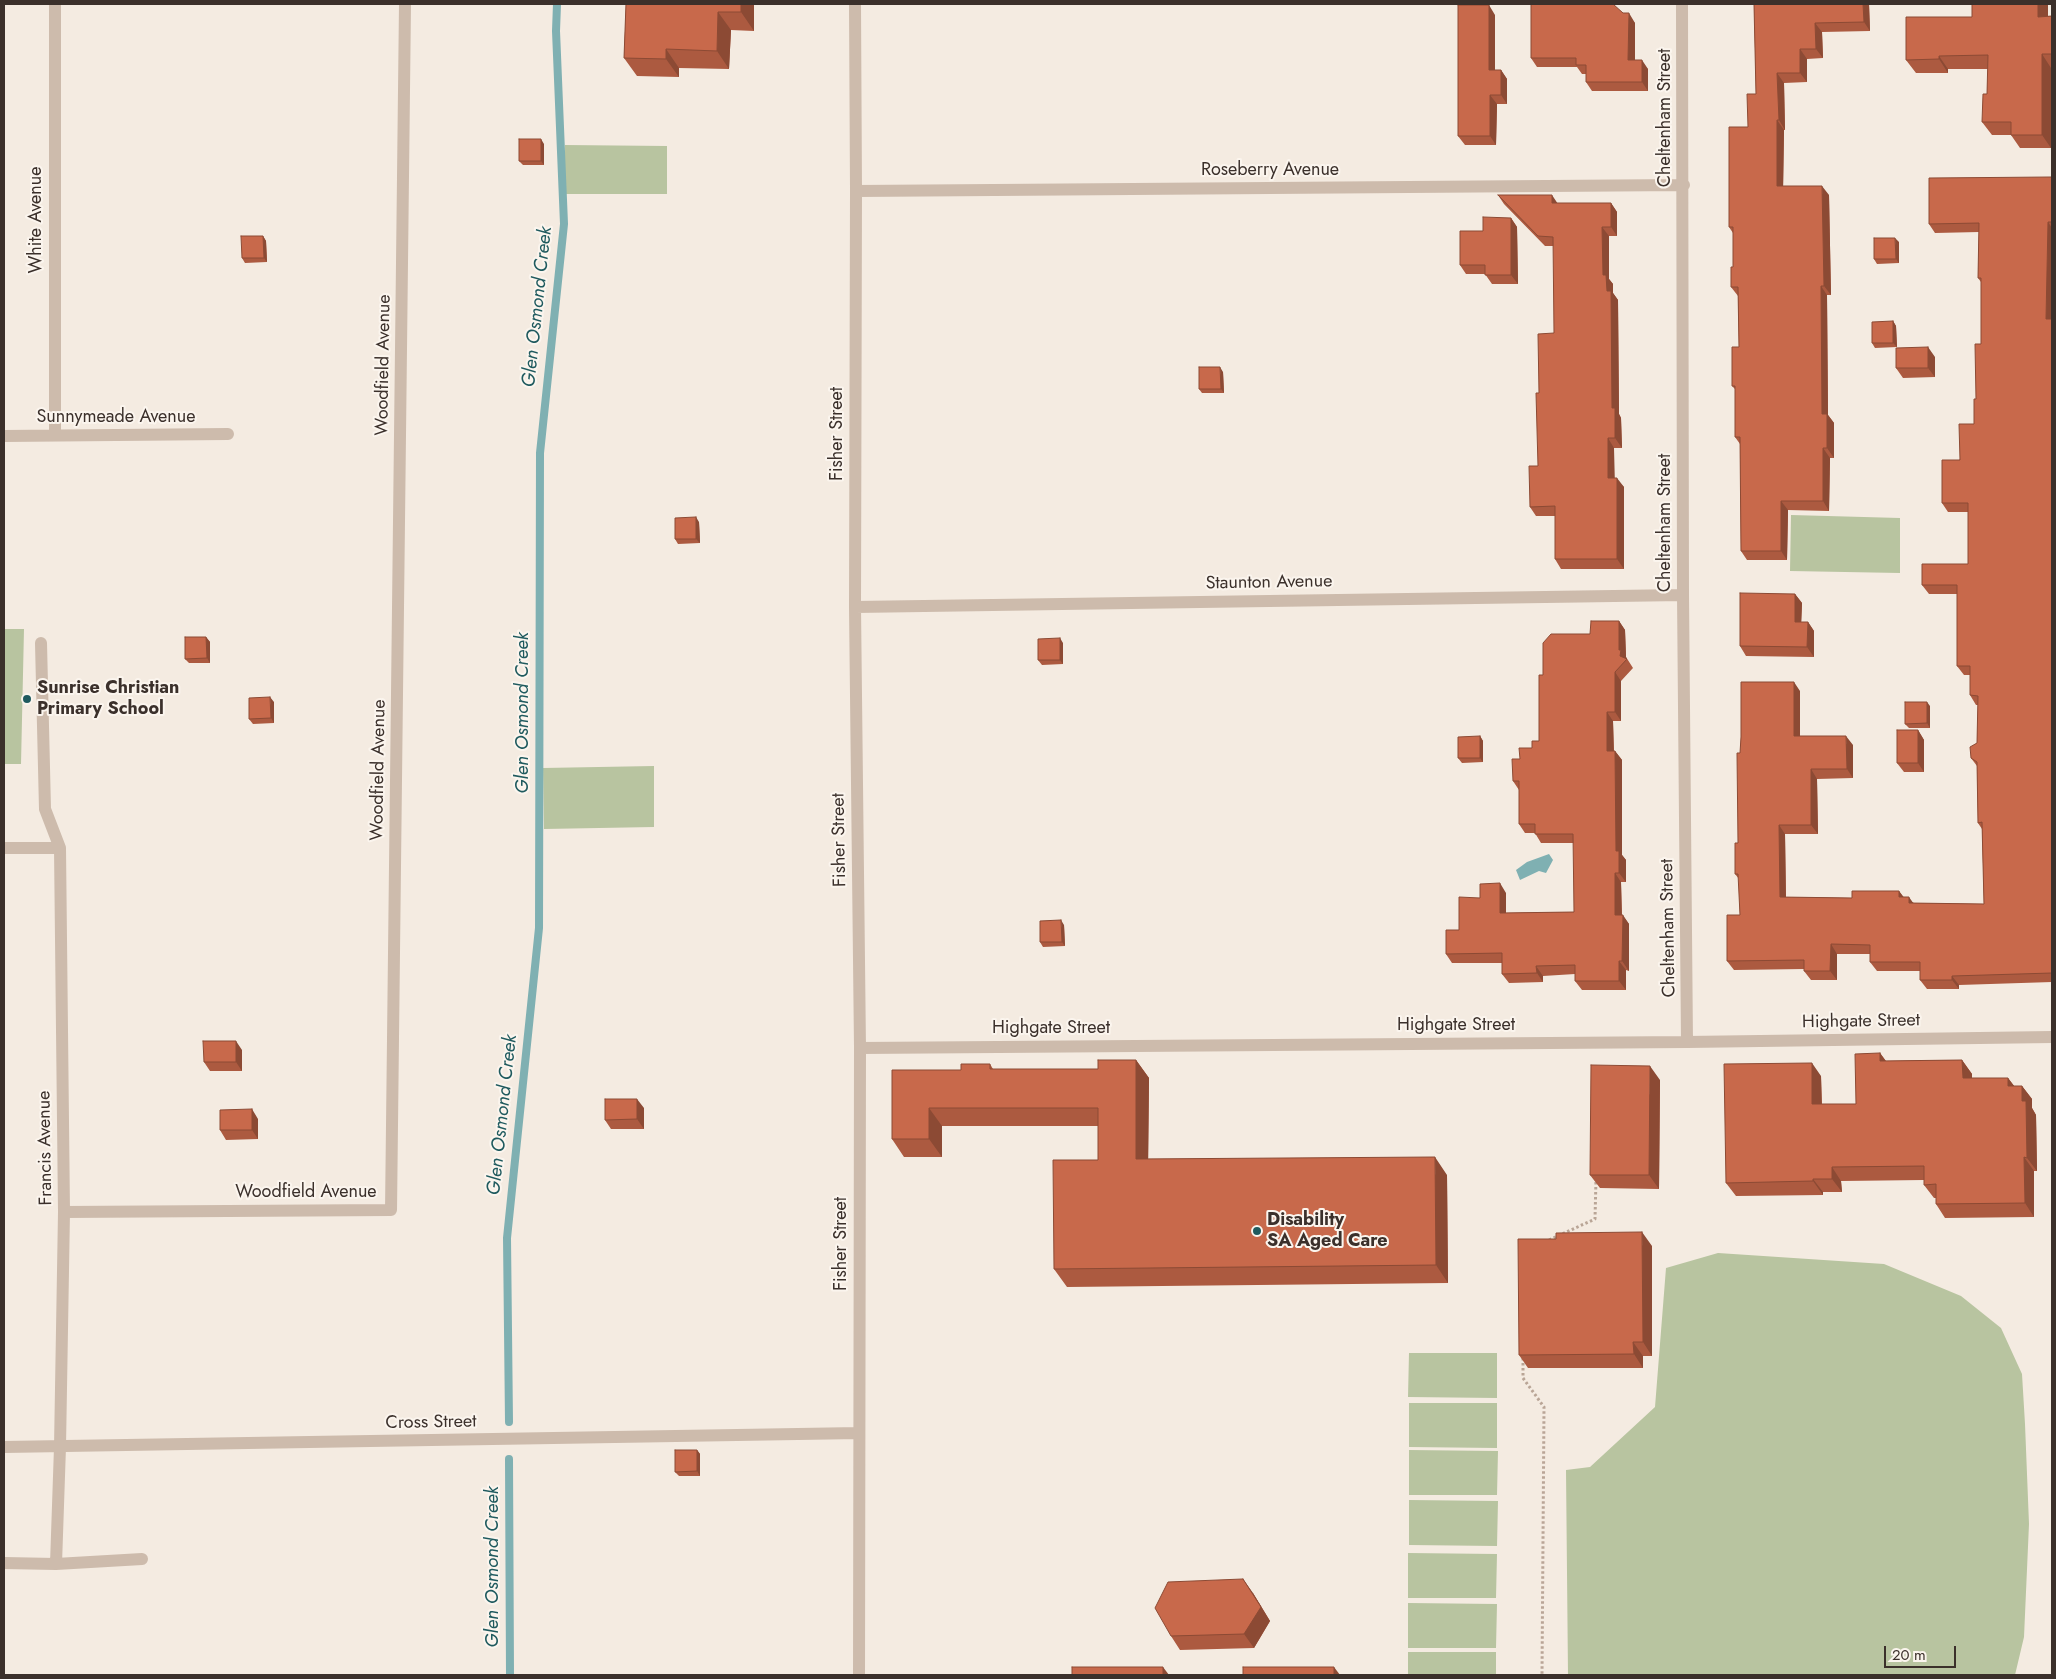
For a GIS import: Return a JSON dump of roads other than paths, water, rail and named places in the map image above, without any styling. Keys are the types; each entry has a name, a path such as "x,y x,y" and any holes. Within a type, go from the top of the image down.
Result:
{"street":[{"name":"White Avenue","path":"54,4 55,435"},
{"name":"Woodfield Avenue","path":"64,1212 391,1210 405,4"},
{"name":"Fisher Street","path":"854,4 856,192 855,607 860,1048 859,1675"},
{"name":"Cheltenham Street","path":"1682,4 1684,186 1683,595 1687,1042"},
{"name":"Roseberry Avenue","path":"856,192 1684,186"},
{"name":"Sunnymeade Avenue","path":"4,436 228,434"},
{"name":"Staunton Avenue","path":"855,607 1683,595"},
{"name":"Francis Avenue","path":"41,643 45,809 60,848 64,1212 56,1564"},
{"path":"4,848 60,848"},
{"name":"Highgate Street","path":"860,1048 1687,1042 2052,1036"},
{"name":"Cross Street","path":"4,1447 859,1433"},
{"path":"4,1563 56,1564 142,1559"}],"water":[{"path":"1549,854 1553,860 1546,873 1539,871 1520,880 1516,870 1527,862"}],"waterway":[{"name":"Glen Osmond Creek","path":"509,1422 507,1238 539,928 540,453 564,224 556,31 557,4"},
{"name":"Glen Osmond Creek","path":"509,1459 510,1675"}],"place":[{"name":"Sunrise Christian Primary School","path":"27,699"},
{"name":"Disability SA Aged Care","path":"1257,1231"}]}
